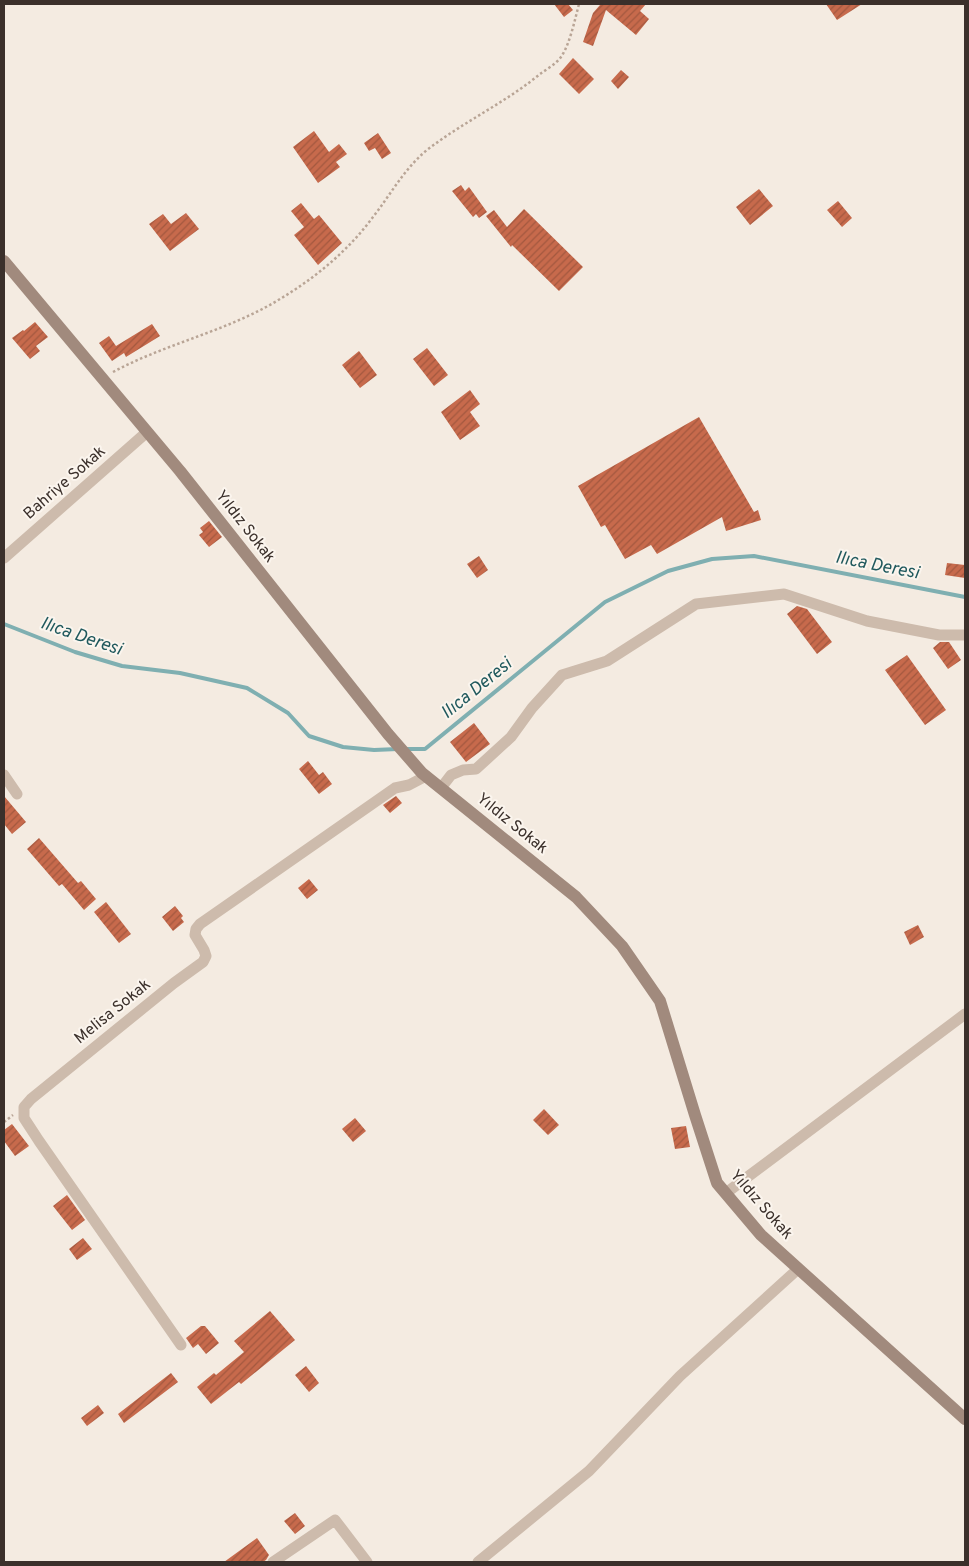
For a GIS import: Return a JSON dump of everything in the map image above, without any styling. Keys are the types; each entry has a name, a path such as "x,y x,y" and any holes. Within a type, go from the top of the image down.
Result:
{"street":[{"name":"Yıldız Sokak","path":"4,261 180,471 388,734 424,774 576,896 622,946 660,1001 694,1115 718,1183 726,1193 762,1235 965,1419"},
{"name":"Bahriye Sokak","path":"4,558 147,432"},
{"path":"441,788 452,775 462,770 476,769 511,737 532,708 562,675 607,661 696,604 784,594 866,621 939,635 965,635"},
{"name":"Melisa Sokak","path":"181,1345 39,1141 24,1118 24,1107 31,1099 174,983 203,962 206,956 195,935 196,928 200,924 395,788 409,785 424,774"},
{"path":"4,775 17,794"},
{"path":"726,1193 965,1014"},
{"path":"478,1562 590,1471 680,1376 798,1269"},
{"path":"273,1562 334,1520 367,1562"}],"path":[{"path":"102,378 144,358 243,320 280,299 328,266 372,219 404,173 414,162 429,149 526,86 561,58 573,29 579,4"}],"building":[{"path":"554,4 568,4 573,10 564,17"},
{"path":"599,4 646,4 640,11 649,19 636,35 606,10 593,46 583,42 593,13"},
{"path":"826,4 862,4 837,20"},
{"path":"573,58 594,79 579,94 559,74"},
{"path":"621,70 629,77 618,89 611,81"},
{"path":"314,131 329,152 339,144 347,154 336,162 340,167 318,183 293,147"},
{"path":"378,133 391,153 382,159 375,148 369,151 364,143"},
{"path":"461,185 465,191 469,187 487,212 479,218 476,214 473,217 452,191"},
{"path":"759,189 773,206 750,225 736,207"},
{"path":"838,201 852,218 842,227 827,210"},
{"path":"301,203 314,219 319,215 342,243 318,265 294,235 304,227 291,211"},
{"path":"524,209 583,267 559,291 512,245 511,247 486,216 494,210 507,227"},
{"path":"186,213 199,229 170,251 149,224 163,214 171,224"},
{"path":"35,322 48,337 36,346 40,351 30,359 12,338"},
{"path":"152,324 160,336 126,357 124,353 112,361 99,343 109,336 116,346"},
{"path":"427,348 448,375 434,386 413,359"},
{"path":"359,351 377,375 360,388 342,365"},
{"path":"470,390 480,404 470,412 480,426 460,440 441,412"},
{"path":"699,417 754,512 758,510 761,520 726,531 722,517 657,554 651,545 625,559 605,525 601,527 578,486"},
{"path":"209,521 222,537 209,547 199,535 203,532 200,528"},
{"path":"479,556 488,570 477,578 467,564"},
{"path":"947,563 965,565 965,578 945,575"},
{"path":"797,606 807,609 832,642 817,654 787,614"},
{"path":"940,642 949,642 961,660 948,669 933,648"},
{"path":"907,655 946,710 925,725 885,670"},
{"path":"474,723 490,744 466,762 450,742"},
{"path":"308,761 319,775 323,772 332,784 319,794 299,769"},
{"path":"4,796 26,822 12,834 4,824"},
{"path":"396,796 402,803 390,813 383,805"},
{"path":"39,838 78,883 81,881 96,899 84,910 62,884 59,886 27,849"},
{"path":"309,879 318,890 307,899 298,888"},
{"path":"106,902 131,934 119,943 94,912"},
{"path":"175,906 183,916 181,918 184,922 173,931 162,917"},
{"path":"918,925 924,937 910,945 904,932"},
{"path":"544,1109 559,1125 548,1135 533,1120"},
{"path":"355,1118 366,1131 353,1142 342,1129"},
{"path":"12,1124 29,1146 15,1156 4,1141 4,1130"},
{"path":"686,1126 690,1147 675,1149 671,1128"},
{"path":"67,1195 85,1220 72,1230 53,1206"},
{"path":"83,1238 92,1249 77,1260 69,1249"},
{"path":"270,1311 295,1340 241,1384 239,1382 211,1404 197,1387 214,1373 216,1375 244,1352 234,1341"},
{"path":"201,1326 205,1326 219,1343 206,1354 198,1344 193,1348 186,1338"},
{"path":"306,1366 319,1383 309,1392 295,1375"},
{"path":"171,1373 178,1382 124,1423 118,1414"},
{"path":"98,1405 104,1413 87,1426 81,1418"},
{"path":"295,1513 305,1526 295,1534 284,1521"},
{"path":"257,1538 269,1555 266,1560 263,1562 224,1562"}],"waterway":[{"name":"Ilıca Deresi","path":"405,749 425,749 605,602 668,571 712,559 754,556 965,597"},
{"name":"Ilıca Deresi","path":"4,624 75,652 122,666 180,673 247,688 288,713 309,736 343,747 374,750 398,749"}]}
